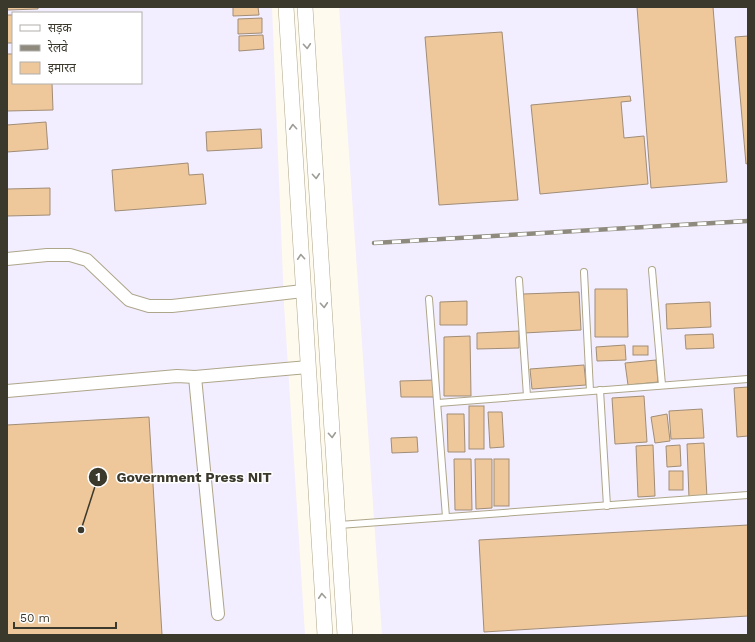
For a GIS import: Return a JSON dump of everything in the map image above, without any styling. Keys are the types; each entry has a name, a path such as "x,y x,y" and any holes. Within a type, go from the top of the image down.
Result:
{"street":[{"path":"286,7 325,635"},
{"path":"305,7 345,635"},
{"path":"7,260 47,255 70,255 87,260 129,300 148,306 172,306 303,291"},
{"path":"7,392 177,376 195,377 308,368"},
{"path":"195,377 218,614"}],"lane":[{"path":"652,270 662,385"},
{"path":"584,272 590,391"},
{"path":"519,280 527,396"},
{"path":"429,299 446,517"},
{"path":"438,403 748,379"},
{"path":"600,390 607,506"},
{"path":"338,525 748,495"}],"shaded area":[{"path":"7,7 272,7 284,304 305,635 7,635"},
{"path":"339,7 748,7 748,635 382,635"}],"building":[{"path":"7,7 38,7 38,9 7,10"},
{"path":"233,7 258,7 259,15 233,16"},
{"path":"637,7 713,7 727,182 651,188"},
{"path":"7,15 12,15 12,43 7,43"},
{"path":"262,18 262,33 238,34 238,19"},
{"path":"502,32 518,200 439,205 425,37"},
{"path":"263,35 264,49 239,51 239,36"},
{"path":"748,36 748,163 746,164 735,37"},
{"path":"7,54 12,54 12,84 52,84 53,110 7,111"},
{"path":"630,96 631,101 621,102 624,138 644,136 648,184 540,194 531,105"},
{"path":"46,122 48,149 7,152 7,125"},
{"path":"261,129 262,148 207,151 206,132"},
{"path":"188,163 189,175 203,174 206,204 115,211 112,170"},
{"path":"50,188 50,215 7,216 7,189"},
{"path":"595,289 627,289 628,337 595,337"},
{"path":"579,292 581,330 524,333 523,294"},
{"path":"467,301 467,325 440,325 440,302"},
{"path":"710,302 711,327 667,329 666,304"},
{"path":"519,331 519,348 477,349 477,333"},
{"path":"713,334 714,348 686,349 685,335"},
{"path":"470,336 471,396 444,396 444,337"},
{"path":"625,345 626,360 597,361 596,347"},
{"path":"633,346 648,346 648,355 633,355"},
{"path":"656,360 658,382 628,385 625,363"},
{"path":"584,365 586,385 532,389 530,369"},
{"path":"435,380 435,397 401,397 400,381"},
{"path":"748,387 748,436 737,437 734,388"},
{"path":"644,396 647,442 615,444 612,398"},
{"path":"469,406 484,406 484,449 469,449"},
{"path":"702,409 704,438 671,439 669,411"},
{"path":"488,412 502,412 504,447 490,448"},
{"path":"447,414 464,414 465,452 448,452"},
{"path":"667,414 670,441 655,443 651,417"},
{"path":"149,417 162,635 7,635 7,425"},
{"path":"417,437 418,452 392,453 391,438"},
{"path":"704,443 707,497 689,498 687,444"},
{"path":"653,445 655,496 638,497 636,446"},
{"path":"680,445 681,466 667,467 666,446"},
{"path":"454,459 471,459 472,510 455,510"},
{"path":"475,459 492,459 492,508 476,509"},
{"path":"494,459 509,459 509,506 494,506"},
{"path":"669,471 683,471 683,490 669,490"},
{"path":"748,525 748,616 484,632 479,540"}],"railway":[{"path":"374,243 748,221"}],"place":[{"name":"Government Press NIT","path":"81,530"}]}
